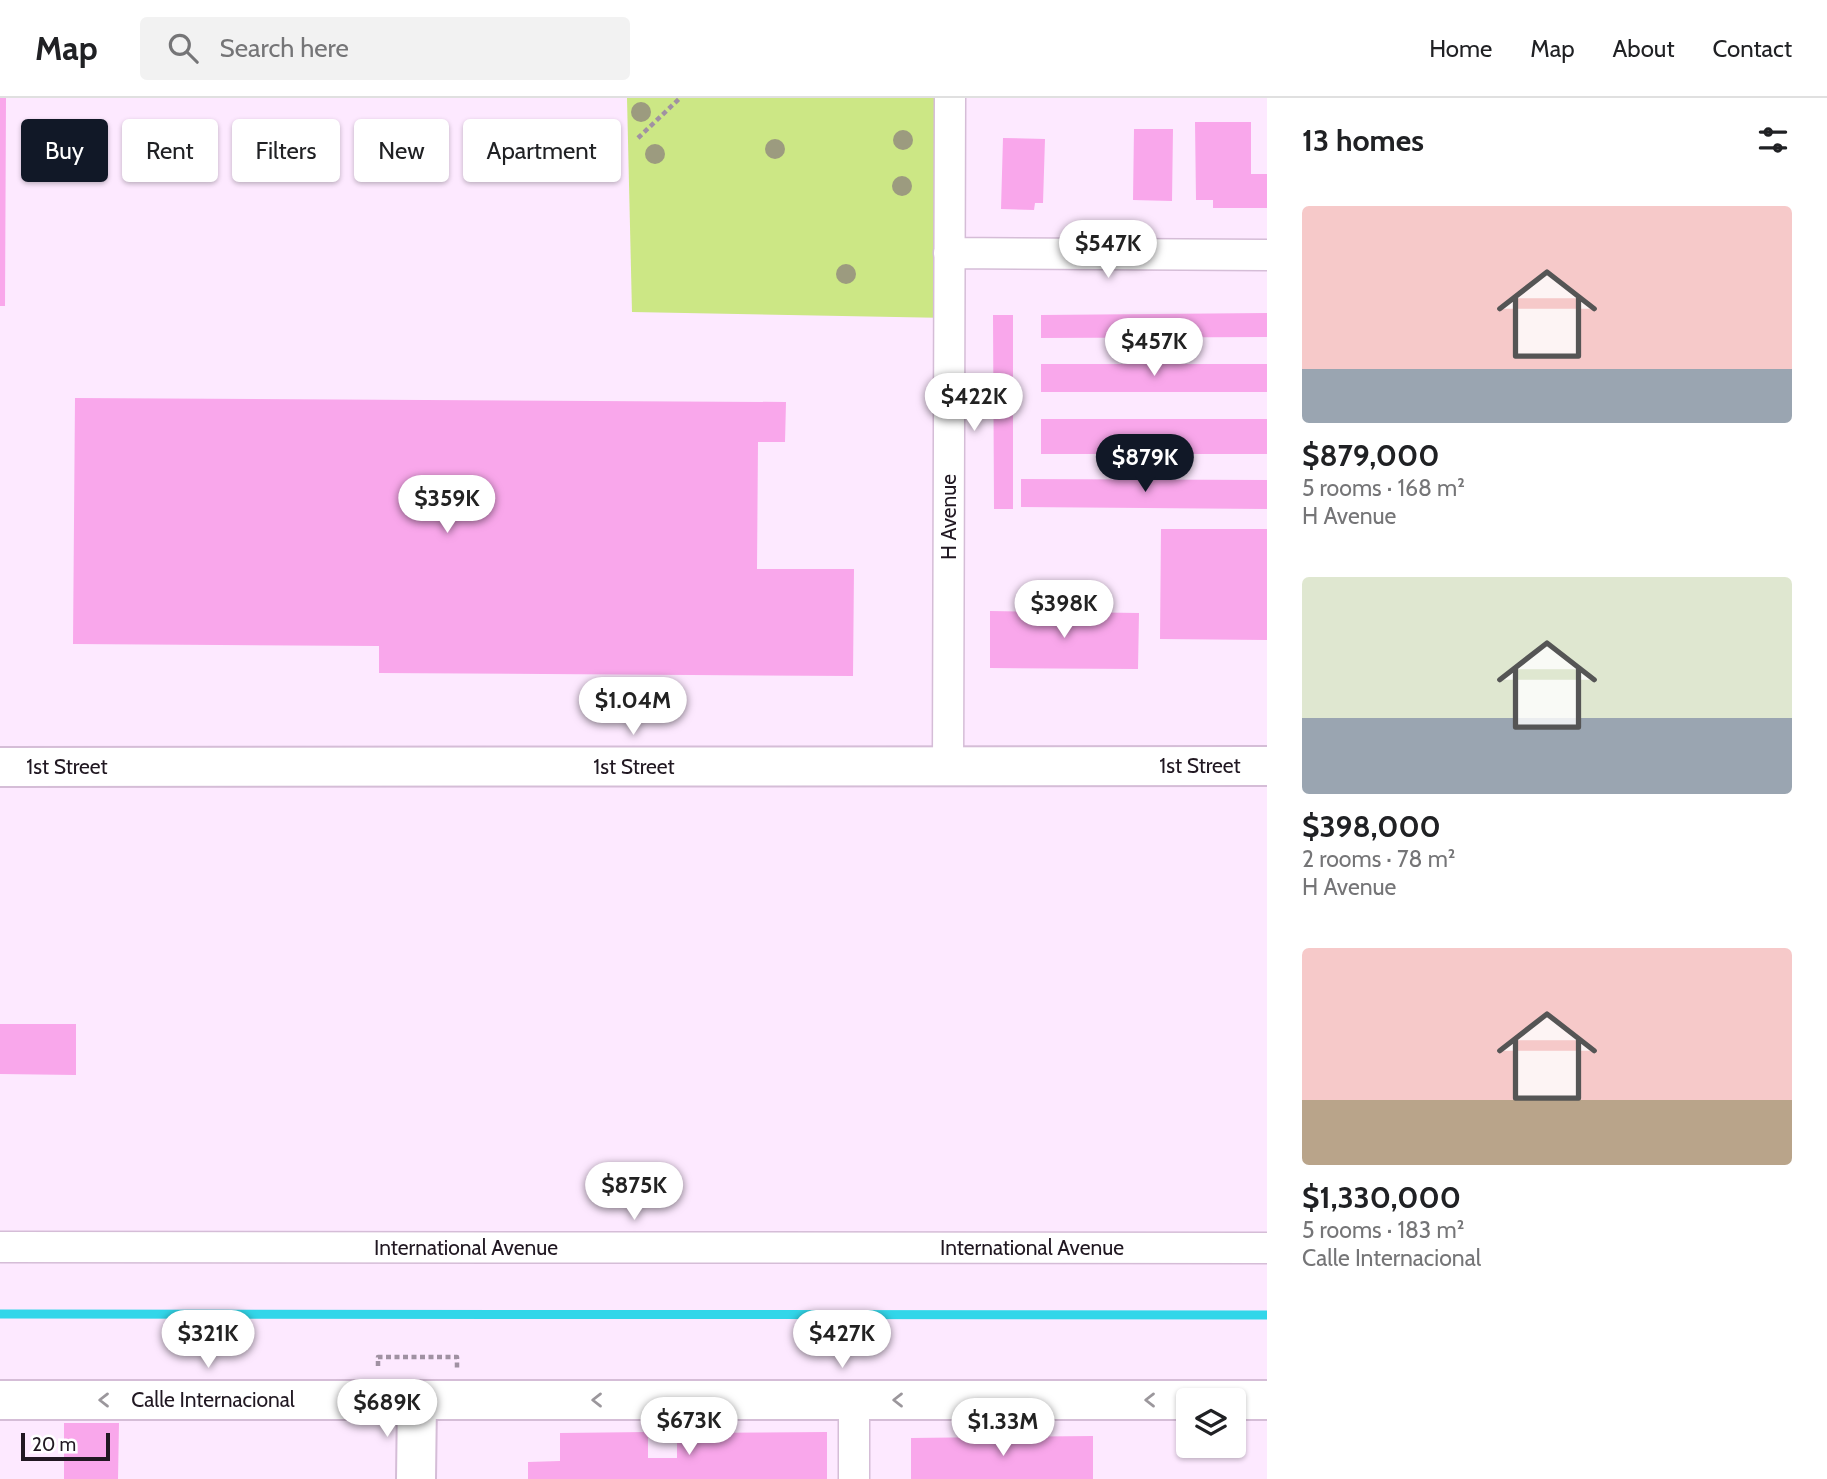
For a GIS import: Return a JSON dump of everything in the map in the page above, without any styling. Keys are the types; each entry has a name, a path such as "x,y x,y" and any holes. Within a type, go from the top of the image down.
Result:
{"main road":[{"name":"1st Street","path":"0,766 1267,766"},
{"name":"Calle Internacional","path":"0,1400 1267,1400"},
{"path":"416,1479 417,1400"}],"street":[{"name":"H Avenue","path":"948,767 950,98"},
{"path":"949,253 1267,255"},
{"name":"International Avenue","path":"0,1247 1267,1248"},
{"path":"854,1400 854,1479"}],"path":[{"path":"638,138 680,98"}],"green space":[{"path":"627,98 950,98 949,318 632,312"}],"building":[{"path":"0,98 6,98 5,306 0,306"},
{"path":"1195,122 1251,122 1251,174 1267,174 1267,208 1213,208 1213,200 1196,200"},
{"path":"1134,129 1173,129 1172,201 1133,200"},
{"path":"1003,138 1045,139 1043,203 1035,203 1034,210 1001,209"},
{"path":"1267,313 1267,337 1041,338 1041,315"},
{"path":"993,315 1013,315 1013,509 994,509"},
{"path":"1041,364 1267,364 1267,392 1041,392"},
{"path":"75,398 786,402 785,442 758,442 757,569 854,569 853,676 379,673 379,646 73,644"},
{"path":"1041,419 1267,419 1267,454 1041,454"},
{"path":"1021,479 1267,480 1267,509 1021,507"},
{"path":"1161,529 1267,529 1267,640 1160,639"},
{"path":"990,611 1139,613 1138,669 990,668"},
{"path":"0,1024 76,1024 76,1075 0,1074"},
{"path":"64,1423 119,1423 118,1479 64,1479"},
{"path":"648,1432 648,1458 677,1458 677,1433 827,1432 827,1479 528,1479 528,1462 560,1461 560,1433"},
{"path":"1093,1436 1093,1479 911,1479 911,1438"}],"waterway":[{"path":"0,1314 1267,1315"}]}
